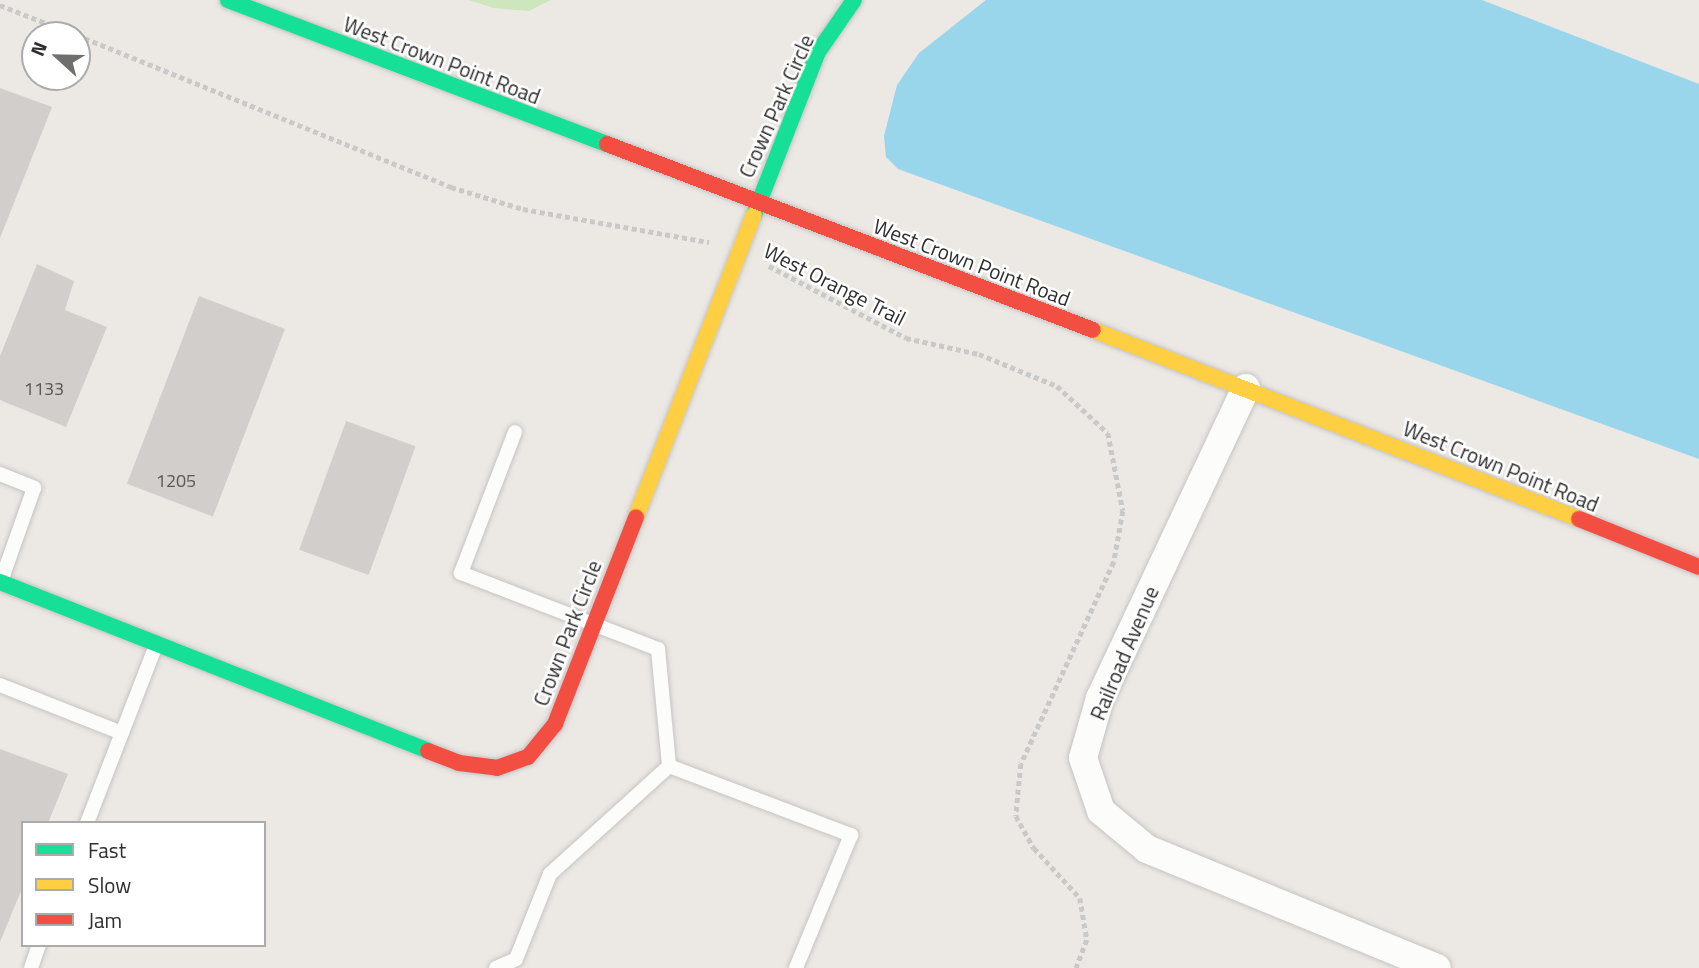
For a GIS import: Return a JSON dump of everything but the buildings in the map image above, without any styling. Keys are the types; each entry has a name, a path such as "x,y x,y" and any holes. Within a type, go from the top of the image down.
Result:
{"street":[{"name":"West Crown Point Road","path":"228,0 1246,388 1699,567"},
{"name":"Crown Park Circle","path":"0,582 459,763 497,768 528,757 555,724 818,52 854,0"},
{"name":"Railroad Avenue","path":"1246,388 1100,698 1083,758 1101,811 1147,849 1437,968"}],"lane":[{"path":"514,432 461,573 658,649 669,766"},
{"path":"0,474 34,488 0,582"},
{"path":"88,821 156,643"},
{"path":"0,685 122,733"},
{"path":"496,968 516,959 550,874 669,766"},
{"path":"669,766 850,835 796,968"},
{"path":"30,968 38,947"}],"path":[{"name":"West Orange Trail","path":"0,5 41,21"},
{"name":"West Orange Trail","path":"91,41 451,187 523,209 659,230 738,253 905,338 979,354 1057,386 1108,433 1124,511 1114,562 1021,764 1016,816 1034,848 1080,898 1087,940 1076,968"}],"green space":[{"path":"469,0 551,0 529,11 493,8"}],"water":[{"path":"986,0 1482,0 1699,84 1699,459 898,169 886,157 884,136 897,85 919,53"}],"traffic: fast":[{"path":"228,0 607,144"},
{"path":"754,215 818,52 854,0"},
{"path":"0,582 428,751"}],"traffic: slow":[{"path":"636,517 754,215"},
{"path":"1093,330 1579,519"}],"traffic: jam":[{"path":"607,144 1093,330"},
{"path":"428,751 459,763 497,768 528,757 555,724 636,517"},
{"path":"1579,519 1699,567"}]}
